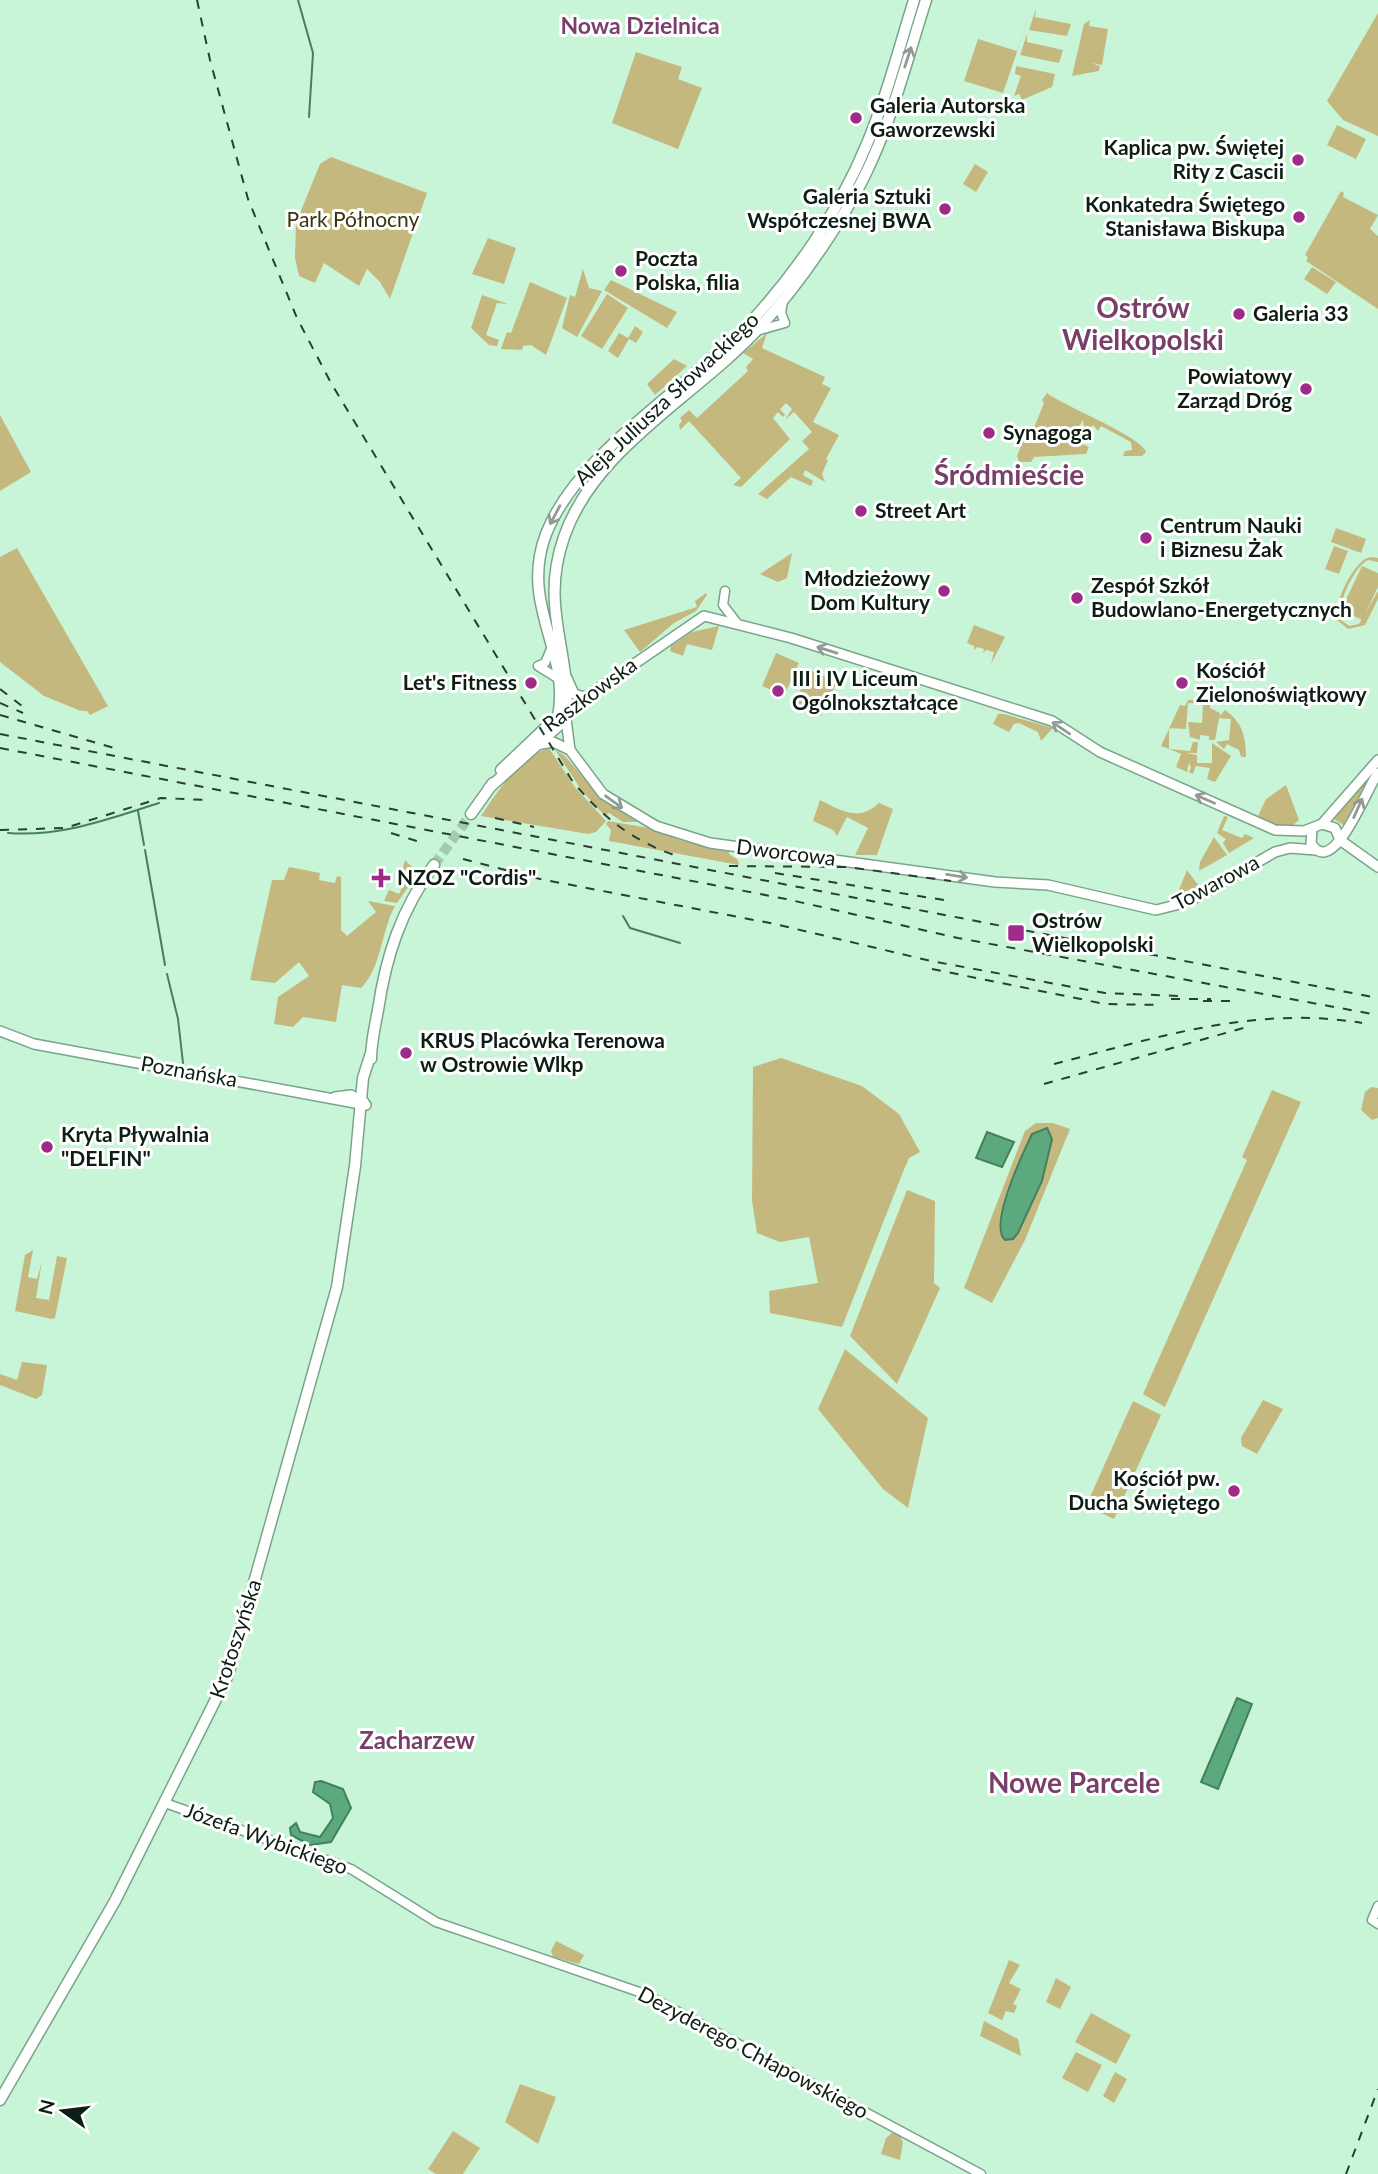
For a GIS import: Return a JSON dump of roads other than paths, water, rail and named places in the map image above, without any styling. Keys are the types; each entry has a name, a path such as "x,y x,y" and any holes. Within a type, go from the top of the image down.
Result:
{"main road":[{"name":"Aleja Juliusza Słowackiego","path":"564,715 561,699 563,678 551,649 539,604 538,570 545,536 559,508 594,464 745,328 790,274 837,204 860,159 914,0"},
{"name":"Aleja Juliusza Słowackiego","path":"564,715 563,678 554,620 554,579 563,540 578,506 612,461 752,336 784,298 847,206 871,163 926,0"},
{"name":"Raszkowska","path":"471,814 512,757 585,697 682,628 704,616 737,623"},
{"path":"737,623 1045,719 1089,746 1272,829 1312,830 1322,824 1378,760"},
{"path":"563,678 574,694 585,697"},
{"name":"Raszkowska","path":"489,789 564,715"},
{"name":"Dworcowa","path":"564,715 570,750 594,784 613,802 656,826 683,836 730,846 982,880 1034,883"},
{"path":"533,747 553,742 570,750"},
{"path":"1312,830 1311,843 1316,850 1326,853 1333,850 1378,773"},
{"path":"1322,824 1335,828 1340,840 1374,864"},
{"name":"Towarowa","path":"1034,883 1157,910 1167,909 1188,902 1275,852 1290,848 1316,850"},
{"path":"1333,850 1374,864"},
{"name":"Krotoszyńska","path":"0,2100 115,1901 222,1691 232,1664 337,1287 362,1103 383,979 393,938 411,899 433,865"},
{"name":"Poznańska","path":"0,1025 46,1045"},
{"name":"Poznańska","path":"0,1031 34,1044 333,1097 349,1095 362,1103"}],"street":[{"path":"752,336 765,327 785,323 781,313 784,298"},
{"path":"725,591 723,605 737,623"},
{"path":"551,649 545,663 538,666 563,678"},
{"name":"Józefa Wybickiego","path":"165,1803 351,1869 427,1917 478,1937"},
{"path":"1378,1906 1372,1920 1378,1924"},
{"name":"Dezyderego Chłapowskiego","path":"478,1937 645,1994 981,2174"}],"waterway":[{"path":"298,0 313,53 309,117"},
{"path":"8,833 28,834 66,829 103,821 159,803"},
{"path":"138,811 144,845"},
{"path":"145,850 165,965"},
{"path":"623,916 630,928 680,943"},
{"path":"167,974 178,1019 183,1063"}],"tunnel":[{"path":"434,865 471,814"}],"railway":[{"path":"197,0 210,60 248,199 297,318 331,383 571,779 594,805 619,827 648,844 680,857"},
{"path":"0,689 22,706"},
{"path":"0,703 23,713"},
{"path":"0,715 114,748"},
{"path":"0,734 1378,998"},
{"path":"0,748 786,899 958,938 1378,1015"},
{"path":"0,830 65,828 161,798 207,800"},
{"path":"495,818 534,827"},
{"path":"391,833 423,843"},
{"path":"463,859 540,879 775,924 931,961 1105,993 1180,996"},
{"path":"729,866 848,867 951,881"},
{"path":"775,873 944,900"},
{"path":"932,969 1105,1004 1162,1005"},
{"path":"1171,999 1211,999"},
{"path":"1203,1001 1238,1001"},
{"path":"1054,1064 1168,1035 1245,1021 1283,1018 1362,1023"},
{"path":"1044,1084 1247,1027"},
{"path":"1346,2174 1378,2089"}],"place":[{"name":"Galeria Autorska Gaworzewski","path":"856,118"},
{"name":"Kaplica pw. Świętej Rity z Cascii","path":"1298,160"},
{"name":"Galeria Sztuki Współczesnej BWA","path":"945,209"},
{"name":"Konkatedra Świętego Stanisława Biskupa","path":"1299,217"},
{"name":"Poczta Polska, filia","path":"621,271"},
{"name":"Galeria 33","path":"1239,314"},
{"name":"Powiatowy Zarząd Dróg","path":"1306,389"},
{"name":"Synagoga","path":"989,433"},
{"name":"Street Art","path":"861,511"},
{"name":"Centrum Nauki i Biznesu Żak","path":"1146,538"},
{"name":"Młodzieżowy Dom Kultury","path":"944,591"},
{"name":"Zespół Szkół Budowlano-Energetycznych","path":"1077,598"},
{"name":"Let's Fitness","path":"531,683"},
{"name":"Kościół Zielonoświątkowy","path":"1182,683"},
{"name":"III i IV Liceum Ogólnokształcące","path":"778,691"},
{"name":"NZOZ \"Cordis\"","path":"381,878"},
{"name":"Ostrów Wielkopolski","path":"1016,933"},
{"name":"KRUS Placówka Terenowa w Ostrowie Wlkp","path":"406,1053"},
{"name":"Kryta Pływalnia \"DELFIN\"","path":"47,1147"},
{"name":"Kościół pw. Ducha Świętego","path":"1234,1491"}],"district":[{"name":"Nowa Dzielnica","path":"640,26"},
{"name":"Ostrów Wielkopolski","path":"1143,324"},
{"name":"Śródmieście","path":"1009,475"},
{"name":"Zacharzew","path":"417,1741"},
{"name":"Nowe Parcele","path":"1074,1783"}],"park label":[{"name":"Park Północny","path":"353,220"}]}
